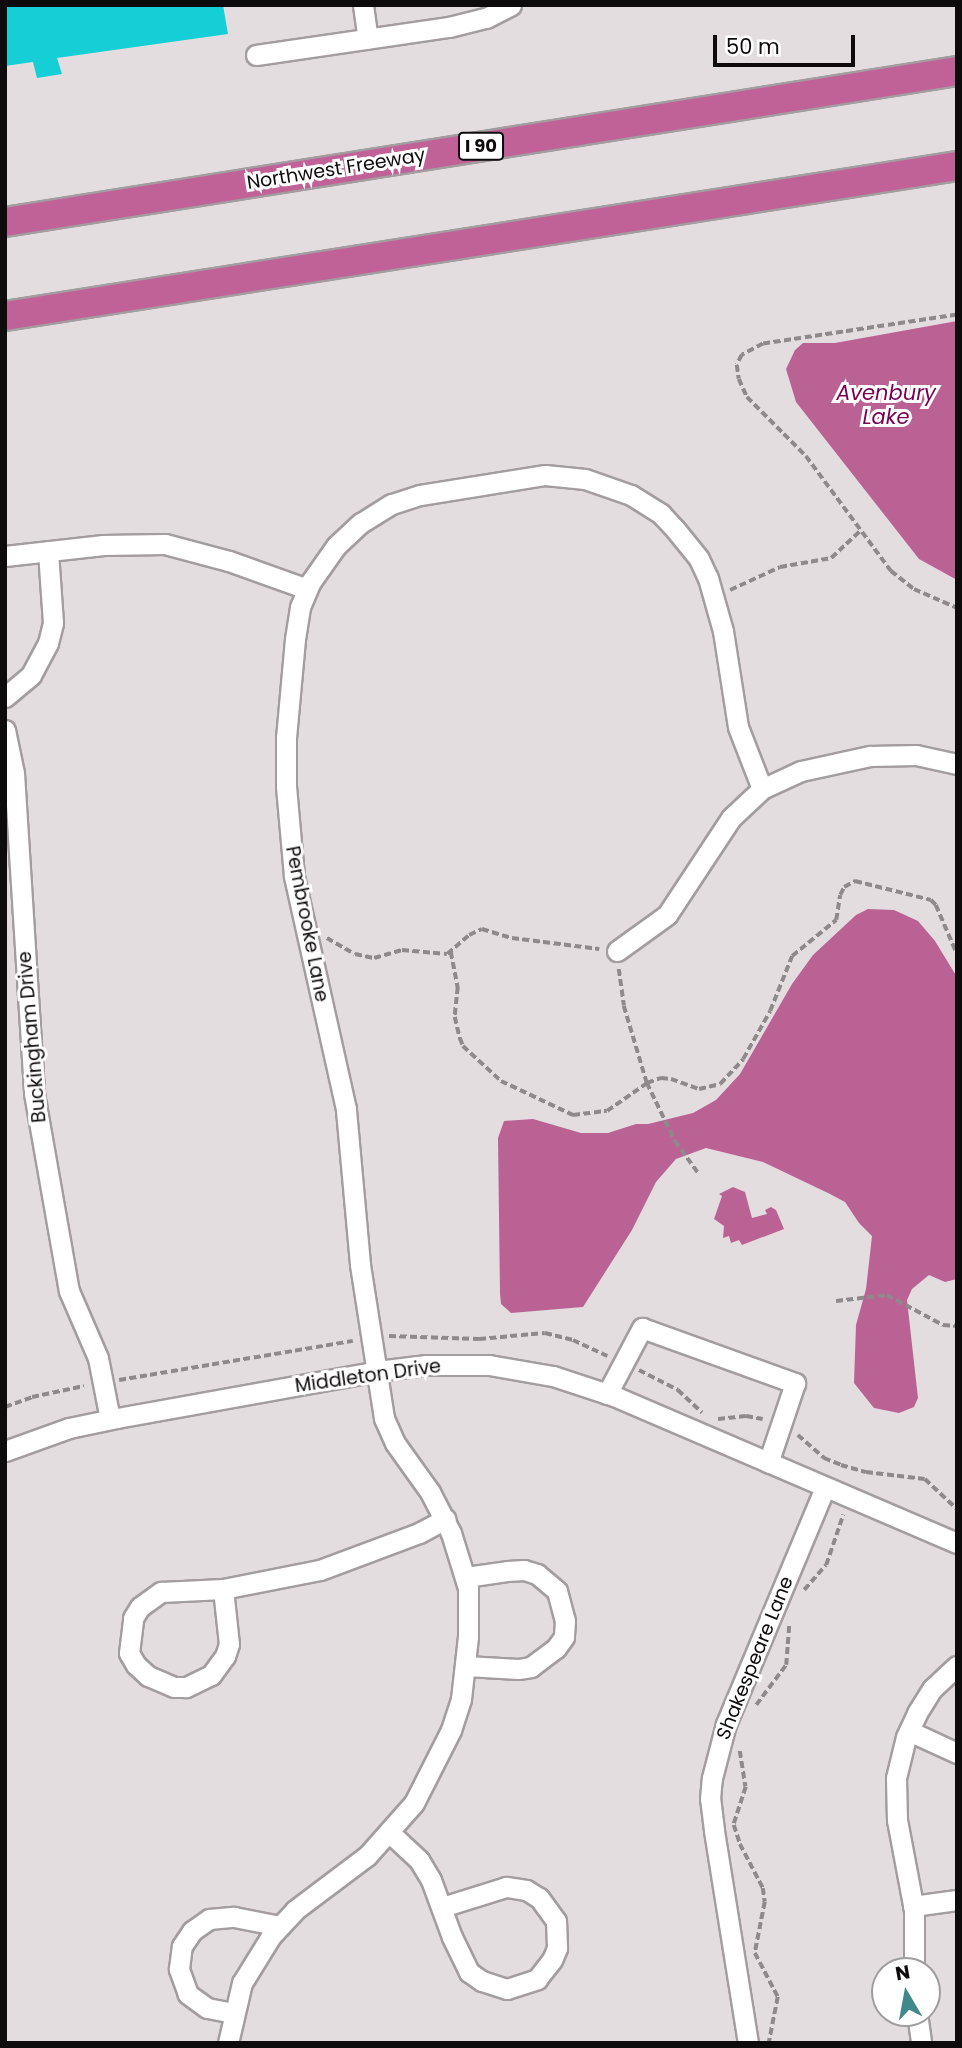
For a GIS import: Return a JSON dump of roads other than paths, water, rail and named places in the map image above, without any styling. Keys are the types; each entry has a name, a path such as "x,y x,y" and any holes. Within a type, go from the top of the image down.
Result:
{"highway":[{"name":"Northwest Freeway","path":"5,222 957,71"},
{"path":"5,316 957,166"}],"street":[{"path":"363,5 368,39"},
{"path":"256,55 486,18 511,5"},
{"name":"Pembrooke Lane","path":"466,1577 445,1519 388,1429 360,1264 346,1110 305,933 290,836 286,738 295,639 307,589 336,546 361,523 392,504 464,486 545,475 607,485 648,505 690,545 714,594 738,727 762,789"},
{"path":"5,556 165,544 229,561 307,589"},
{"path":"5,697 31,675 48,643 53,622 48,551"},
{"name":"Buckingham Drive","path":"5,730 14,773 34,1093 69,1292 98,1358 110,1419"},
{"path":"617,951 667,915 723,827 762,789 801,771 870,756 916,755 957,764"},
{"path":"607,1394 642,1328 795,1382 768,1463"},
{"name":"Middleton Drive","path":"5,1451 44,1436 110,1419 377,1371 425,1365 489,1365 553,1376 607,1394 957,1544"},
{"name":"Shakespeare Lane","path":"748,2043 714,1830 710,1799 712,1778 726,1724 825,1487"},
{"path":"223,1589 229,1644 225,1656 211,1675 187,1687 174,1687 148,1676 136,1665 130,1653 130,1628 140,1607 149,1598 169,1590 223,1589 320,1570 419,1533 445,1519"},
{"path":"228,2043 242,1983 256,1957 295,1910 367,1856 390,1833 414,1802 451,1730 466,1666 469,1606 466,1577 524,1570 537,1574 557,1591 564,1605 565,1621 564,1637 556,1648 531,1667 518,1669 466,1666"},
{"path":"914,1957 913,1906 895,1798 900,1754 932,1689 957,1666"},
{"path":"909,1731 957,1753"},
{"path":"390,1833 419,1860 436,1889 442,1907 461,1960 469,1972 482,1981 507,1989 537,1979 552,1960 557,1948 556,1921 539,1898 526,1890 506,1887 442,1907"},
{"path":"913,1906 957,1900"},
{"path":"233,2013 207,2008 188,1994 179,1969 182,1947 192,1931 209,1919 234,1917 280,1926"}],"water":[{"name":"Avenbury Lake","path":"957,321 957,580 919,559 796,402 786,369 795,350 803,343 835,343"},
{"path":"868,909 894,910 918,921 935,941 957,977 957,1279 945,1282 929,1275 912,1289 907,1300 918,1398 914,1407 899,1413 874,1408 854,1383 856,1325 866,1289 872,1236 845,1202 763,1162 706,1148 676,1159 656,1182 632,1230 583,1307 511,1313 501,1304 498,1138 504,1121 533,1119 581,1133 608,1133 636,1124 648,1124 693,1113 716,1100 740,1074 792,984 813,955 856,915"},
{"path":"733,1187 745,1192 752,1218 767,1214 765,1210 771,1207 776,1210 784,1229 742,1245 739,1240 731,1243 729,1236 723,1238 724,1226 714,1219 722,1196 719,1194"}]}
